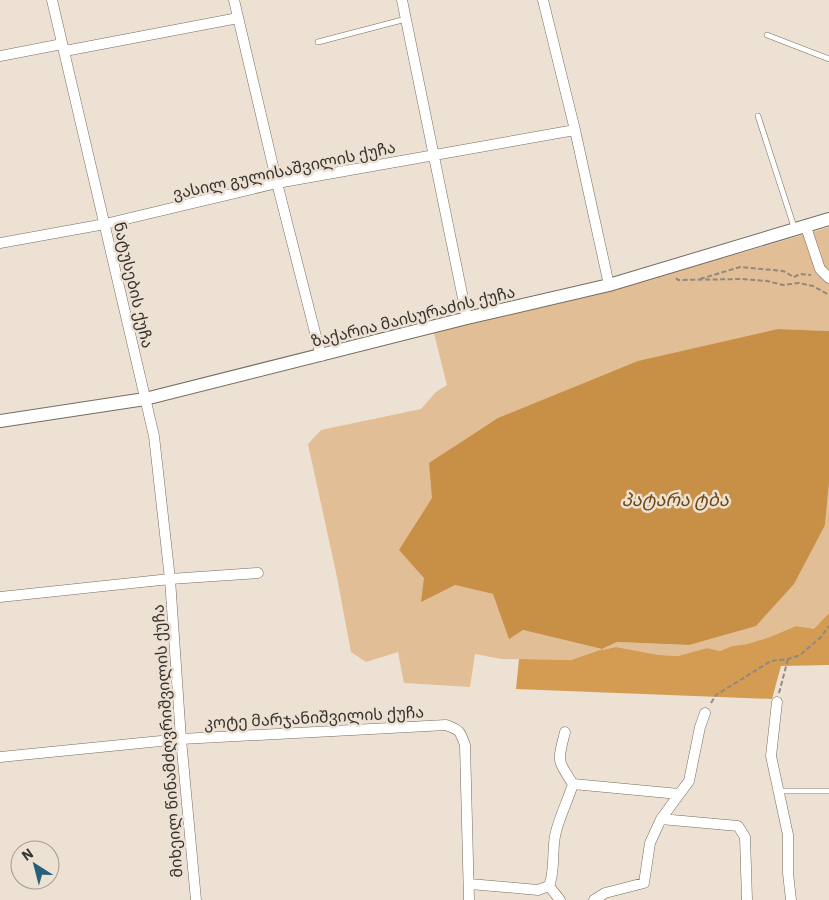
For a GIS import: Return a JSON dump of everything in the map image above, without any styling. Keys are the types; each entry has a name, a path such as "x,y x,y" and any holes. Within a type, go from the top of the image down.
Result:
{"street":[{"name":"ნატუსების ქუჩა","path":"52,0 154,436 170,579"},
{"path":"234,0 320,356"},
{"path":"402,0 467,318"},
{"path":"543,0 575,130 609,285"},
{"path":"0,56 238,18"},
{"name":"ვასილ გულისაშვილის ქუჩა","path":"0,243 104,224 277,183 575,130"},
{"name":"ზაქარია მაისურაძის ქუჩა","path":"0,421 145,399 467,318 609,285 829,219"},
{"path":"800,228 820,269 829,278"},
{"path":"0,597 170,579 258,573"},
{"name":"მიხეილ წინამძღვრიშვილის ქუჩა","path":"170,579 181,739 196,900"},
{"path":"777,702 771,756 788,834 788,872 791,900"},
{"path":"594,900 604,893 644,883 650,844 661,818 689,781 700,727 705,713"},
{"name":"კოტე მარჯანიშვილის ქუჩა","path":"0,757 181,739 446,725 457,729 465,745 469,900"},
{"path":"565,732 559,755 560,764 573,784"},
{"path":"573,784 679,794"},
{"path":"470,884 538,890 549,886 552,878 555,834 573,784"},
{"path":"661,818 738,826 745,837 747,900"},
{"path":"549,886 560,900"}],"lane":[{"path":"318,42 406,19"},
{"path":"767,35 829,59"},
{"path":"758,116 800,228"},
{"path":"778,791 829,791"}],"path":[{"path":"695,281 740,267 783,271 794,276 808,273 812,275"},
{"path":"666,268 678,280 742,279 799,284 813,286 829,295"},
{"path":"705,713 716,695 771,662 800,655 821,637 829,626"},
{"path":"777,702 788,659"}],"shaded area":[{"path":"829,227 829,331 778,329 429,463 433,498 400,550 455,585 493,594 523,630 602,649 617,642 689,645 825,525 829,483 829,613 814,630 796,626 770,637 747,644 732,646 720,651 707,648 678,656 659,655 616,647 602,650 601,649 571,660 501,659 475,654 470,687 404,683 398,652 366,662 351,652 308,444 321,430 421,409 436,392 447,385 434,333 583,296"},
{"path":"829,613 829,665 781,666 772,699 516,689 519,659 571,660 602,649 616,647 659,655 678,656 707,648 720,651 732,646 747,644 770,637 796,626 814,629"}],"water":[{"name":"პატარა ტბა","path":"778,329 829,331 829,483 825,525 794,584 756,626 689,645 617,642 602,649 523,630 509,639 493,594 455,585 421,602 424,578 399,550 432,498 429,463 498,418 638,361"}]}
